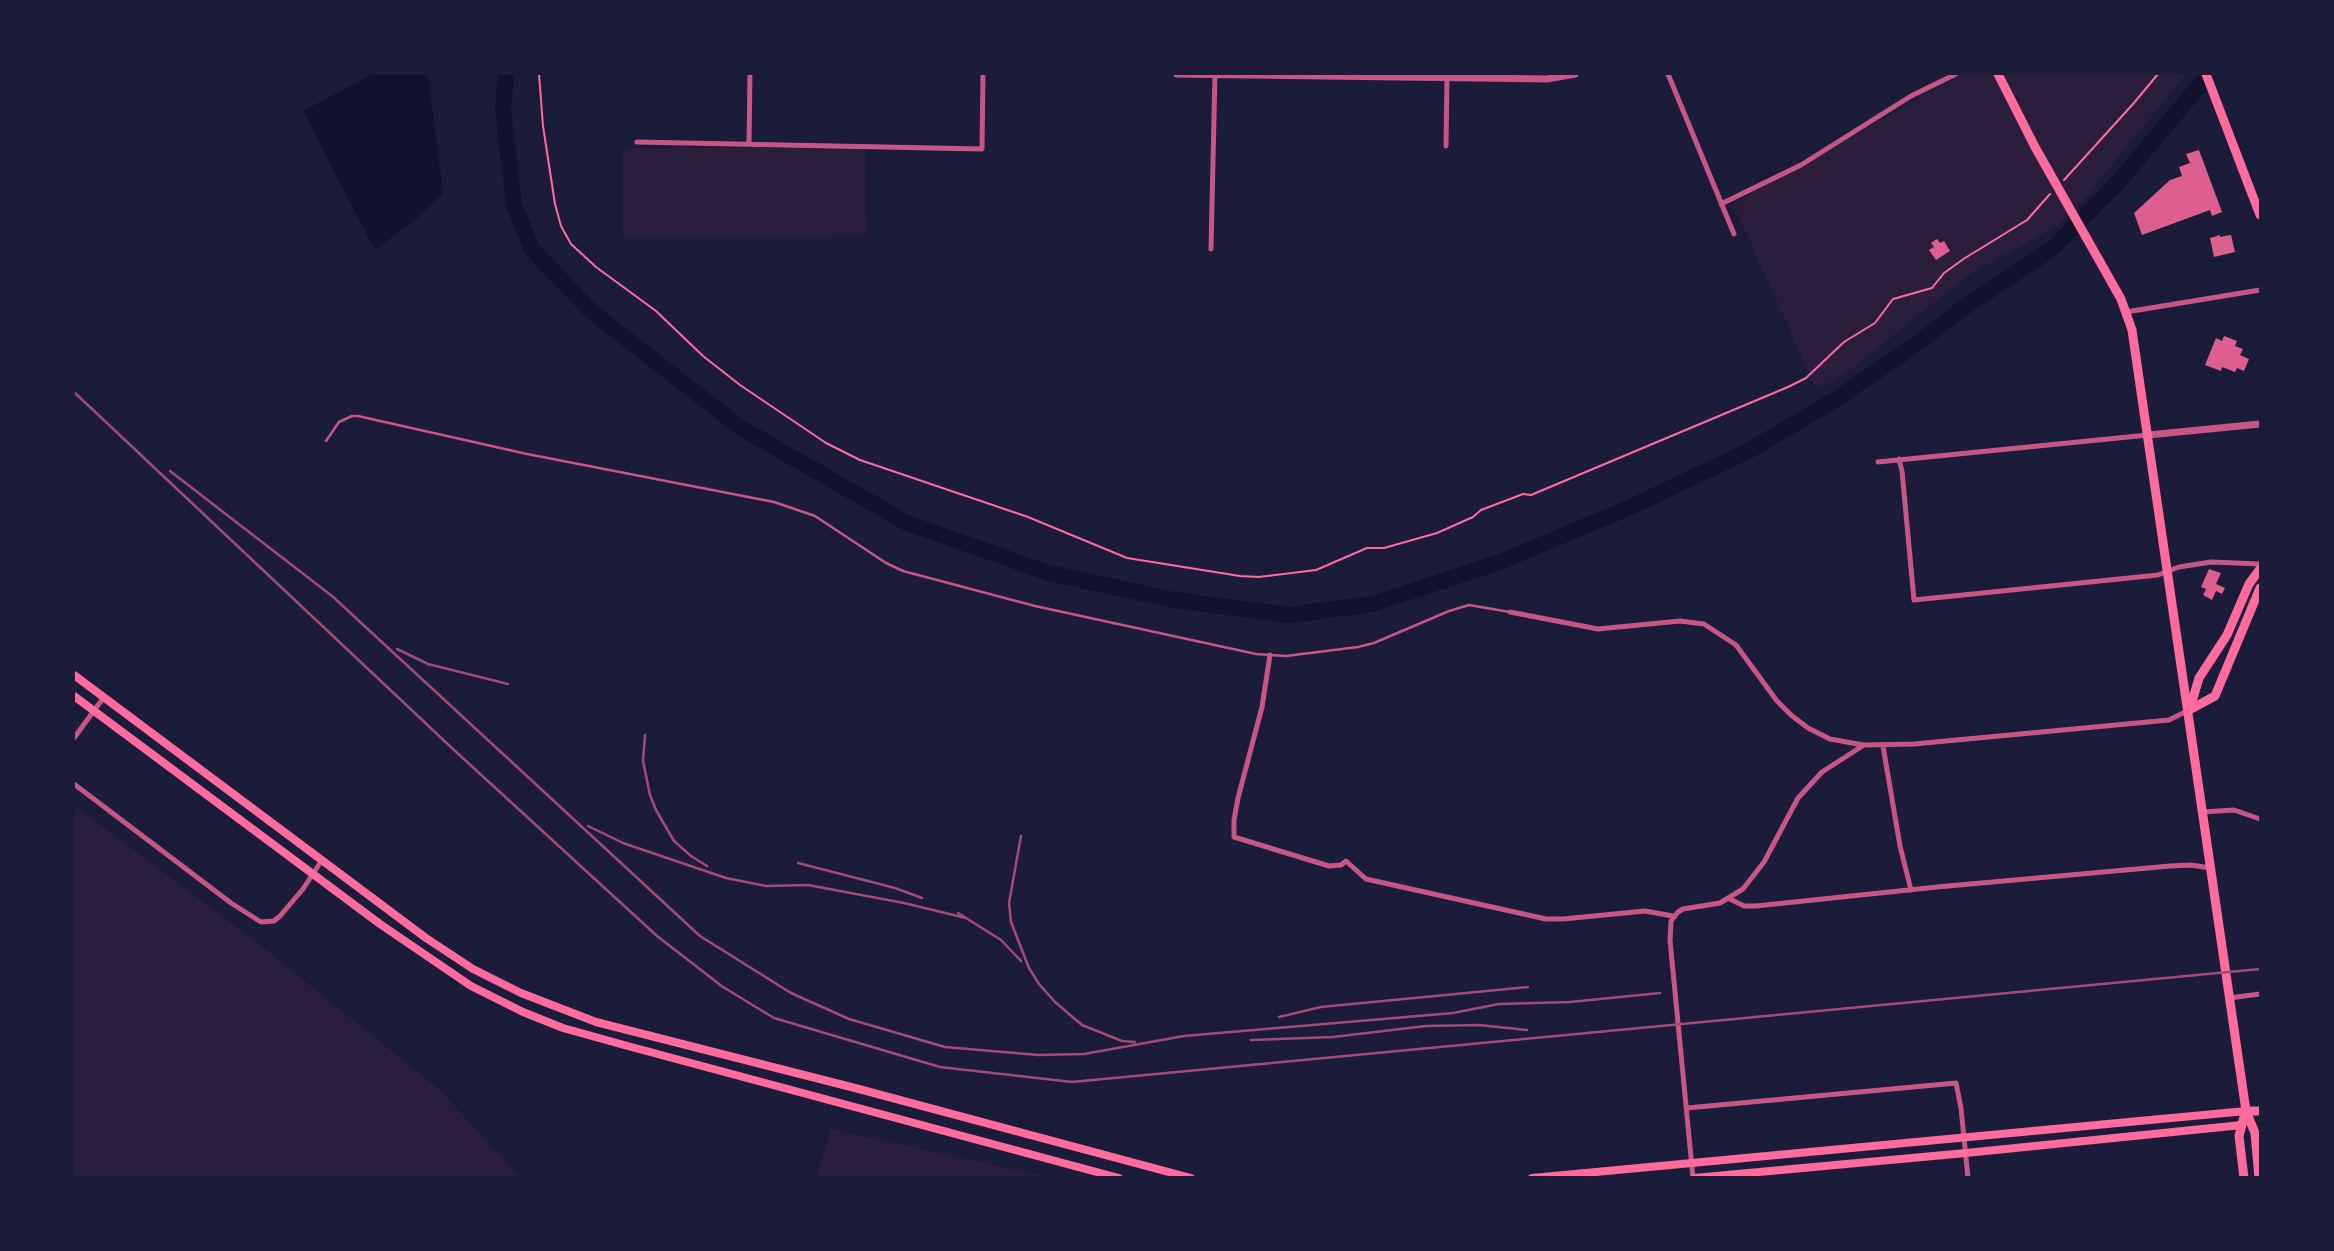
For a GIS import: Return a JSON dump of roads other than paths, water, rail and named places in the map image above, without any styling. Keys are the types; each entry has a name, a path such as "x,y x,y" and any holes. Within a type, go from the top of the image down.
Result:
{"main road":[{"path":"1998,74 2098,258 2126,312 2132,330 2229,998 2246,1111 2255,1133 2259,1178"},
{"path":"2207,77 2260,215"},
{"path":"2189,710 2199,678 2227,635 2249,584 2260,566"},
{"path":"2189,710 2214,696 2260,588"},
{"path":"74,675 473,969 521,993 596,1022 1191,1178"},
{"path":"74,696 380,924 471,986 523,1012 563,1028 1119,1178"},
{"path":"1532,1178 1964,1136 2260,1111"},
{"path":"1693,1178 2251,1124"},
{"path":"2244,1178 2239,1136 2251,1124"}],"street":[{"path":"749,144 750,74"},
{"path":"637,142 982,149 983,74"},
{"path":"1177,74 1547,79 1575,74"},
{"path":"1211,249 1215,74"},
{"path":"1668,74 1734,234"},
{"path":"1721,204 1801,165 1911,96 1956,74"},
{"path":"1446,146 1447,76"},
{"path":"2126,312 2260,289"},
{"path":"1878,462 2260,424"},
{"path":"1899,459 1914,600 2158,575 2179,567 2211,562 2260,566"},
{"path":"1510,612 1598,629 1680,621 1704,624 1736,645 1777,701 1808,728 1830,739 1864,745 1883,746 2169,720 2189,710"},
{"path":"1270,655 1262,706 1236,809 1234,837 1329,866 1341,865 1346,861 1366,879 1546,919 1645,911 1673,916"},
{"path":"74,738 104,697"},
{"path":"1693,1178 1670,940 1671,920 1683,909 1712,905 1730,899 1743,890 1765,862 1789,812 1811,783 1835,762 1864,745"},
{"path":"1883,746 1900,846 1911,890"},
{"path":"74,784 231,903 261,922 280,916 322,860"},
{"path":"2202,812 2234,810 2260,819"},
{"path":"1730,899 1744,906 1756,906 2170,866 2210,868"},
{"path":"2229,998 2260,994"},
{"path":"1686,1108 1953,1083 1958,1085 1968,1178"}],"lane":[{"path":"326,441 339,422 358,416 527,454 774,502 814,516 886,563 904,571 1035,606 1270,655 1286,656 1374,643 1464,606 1474,605 1510,612"}],"waterway":[{"path":"506,74 503,109 514,204 532,249 592,312 741,428 907,523 1049,573 1174,600 1289,615 1372,604 1500,562 1633,506 1750,450 1836,399 1908,350 1963,308 2052,249 2122,178 2209,74"}],"railway":[{"path":"74,392 454,750 657,936 723,987 774,1018 940,1067 1072,1082 2260,969"},
{"path":"170,471 332,596 700,936 791,993 849,1019 945,1047 1038,1055 1084,1054 1184,1036 1453,1013 1499,1004 1570,1002 1660,993"},
{"path":"397,649 428,664 508,684"},
{"path":"645,735 643,761 656,810 674,841 707,866"},
{"path":"588,826 623,843 726,878 766,886 808,885 966,918"},
{"path":"1021,836 1009,903 1011,922 1029,968 1055,1002 1082,1025 1122,1041 1135,1042"},
{"path":"798,863 895,888 922,898"},
{"path":"958,913 1001,940 1021,961"},
{"path":"1279,1017 1321,1007 1528,987"},
{"path":"1251,1040 1333,1037 1426,1026 1479,1025 1527,1030"}]}
